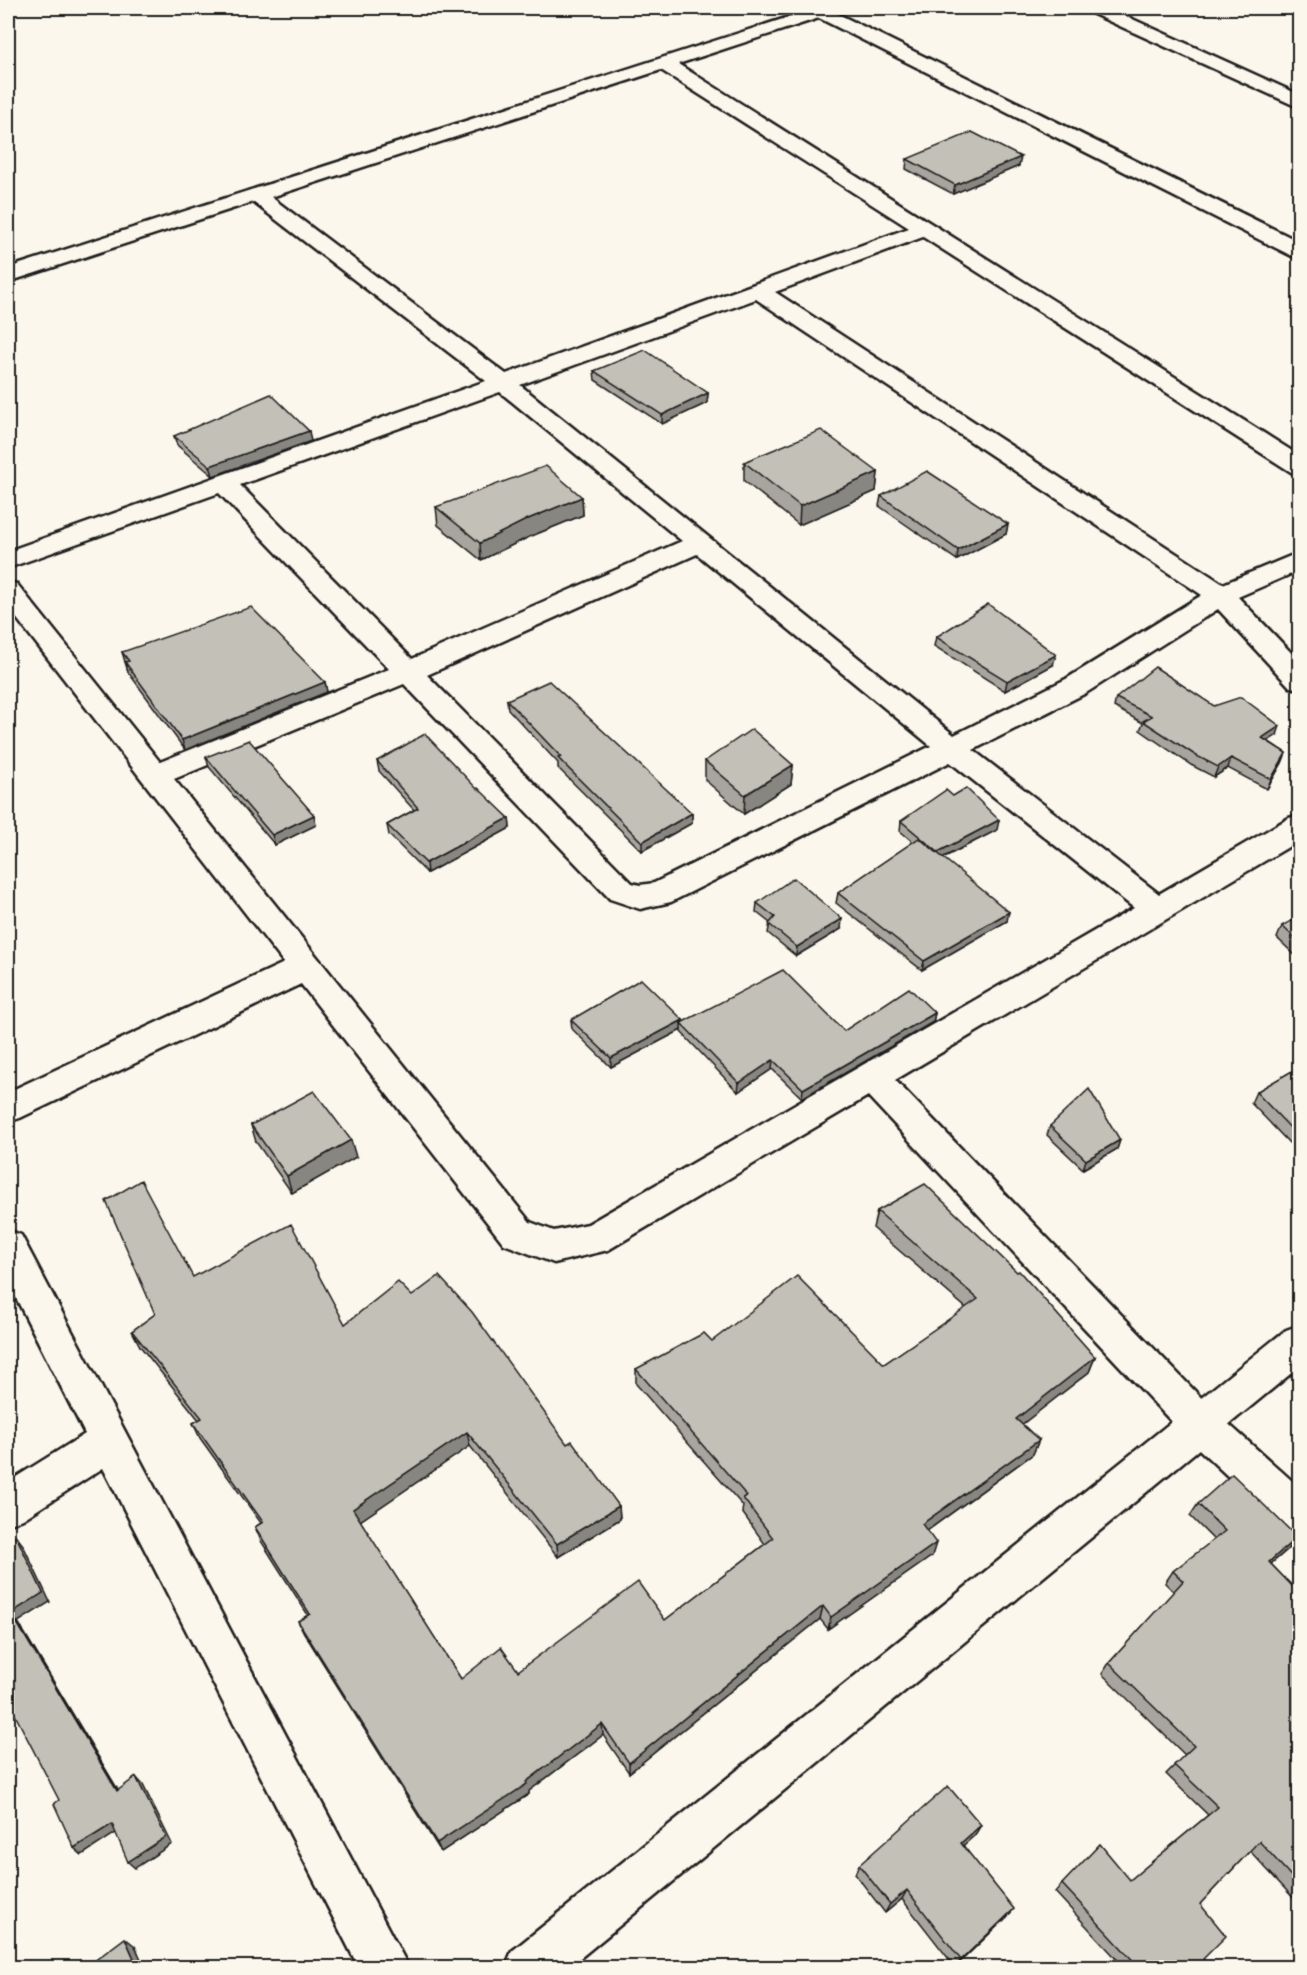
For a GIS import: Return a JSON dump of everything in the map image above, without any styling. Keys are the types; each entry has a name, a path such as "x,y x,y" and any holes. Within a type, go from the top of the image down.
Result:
{"street":[{"path":"1095,8 1299,102"},
{"path":"8,275 827,10 1299,251"},
{"path":"665,64 1299,467"},
{"path":"256,195 502,382 952,748 1156,909"},
{"path":"8,560 925,229"},
{"path":"758,291 1221,595 1299,680"},
{"path":"223,482 621,891 640,897 660,894 1076,686 1221,595 1299,560"},
{"path":"154,776 408,672 700,543"},
{"path":"8,590 518,1233 554,1247 595,1239 1299,826"},
{"path":"8,1108 306,967"},
{"path":"871,1077 1199,1423 1299,1516"},
{"path":"8,1246 385,1968"},
{"path":"529,1968 1299,1342"},
{"path":"8,1505 109,1441"}],"building":[{"path":"972,132 1021,157 955,185 907,159"},
{"path":"645,350 708,393 662,415 594,371"},
{"path":"271,394 309,431 210,466 174,436"},
{"path":"821,430 878,472 800,506 744,462"},
{"path":"546,466 582,497 528,519 480,543 436,507"},
{"path":"927,471 1008,524 958,550 881,496"},
{"path":"988,604 1056,655 1007,681 936,637"},
{"path":"251,607 325,682 182,740 125,662 129,661 122,652"},
{"path":"1155,667 1214,706 1241,697 1280,726 1262,738 1286,753 1271,779 1231,758 1218,767 1195,755 1143,721 1152,716 1116,698"},
{"path":"549,681 692,813 642,842 558,758 561,757 507,700"},
{"path":"752,729 793,765 745,795 705,761"},
{"path":"425,734 477,789 509,818 426,863 387,825 418,808 377,761"},
{"path":"249,740 314,815 272,835 206,757"},
{"path":"966,788 999,820 938,852 901,821 946,790 953,796"},
{"path":"919,838 1009,912 924,961 838,893"},
{"path":"794,878 842,919 797,947 769,924 775,917 757,903"},
{"path":"1299,917 1299,942 1282,926"},
{"path":"783,970 844,1031 909,988 935,1013 803,1089 773,1060 739,1083 681,1023"},
{"path":"641,979 683,1020 611,1058 571,1020"},
{"path":"1299,1067 1299,1137 1256,1092"},
{"path":"1089,1089 1120,1140 1086,1160 1050,1126"},
{"path":"314,1091 351,1140 287,1176 251,1125"},
{"path":"141,1180 193,1277 291,1224 345,1324 398,1282 412,1296 439,1276 472,1312 567,1444 572,1441 619,1506 557,1544 467,1432 353,1509 461,1679 501,1647 518,1671 638,1582 665,1620 773,1538 743,1498 747,1496 636,1369 704,1333 712,1341 797,1276 884,1364 978,1299 877,1211 925,1184 1017,1272 1019,1271 1095,1357 1016,1419 1039,1440 922,1524 936,1543 831,1617 823,1606 629,1763 602,1724 526,1782 527,1784 437,1843 298,1621 310,1614 255,1527 263,1522 193,1423 202,1418 132,1331 155,1314 106,1201"},
{"path":"1232,1474 1297,1537 1269,1562 1299,1593 1299,1885 1259,1841 1200,1904 1226,1936 1203,1959 1211,1968 1140,1968 1062,1884 1100,1844 1130,1880 1218,1807 1174,1765 1194,1746 1109,1663 1183,1581 1173,1571 1225,1531 1198,1504"},
{"path":"16,1536 43,1593 11,1613 117,1791 136,1777 166,1837 128,1862 112,1824 74,1848 54,1804 59,1800 8,1701 8,1541"},
{"path":"948,1786 981,1825 961,1843 1014,1909 961,1960 907,1890 890,1904 859,1865"},
{"path":"125,1938 138,1968 85,1968"}]}
